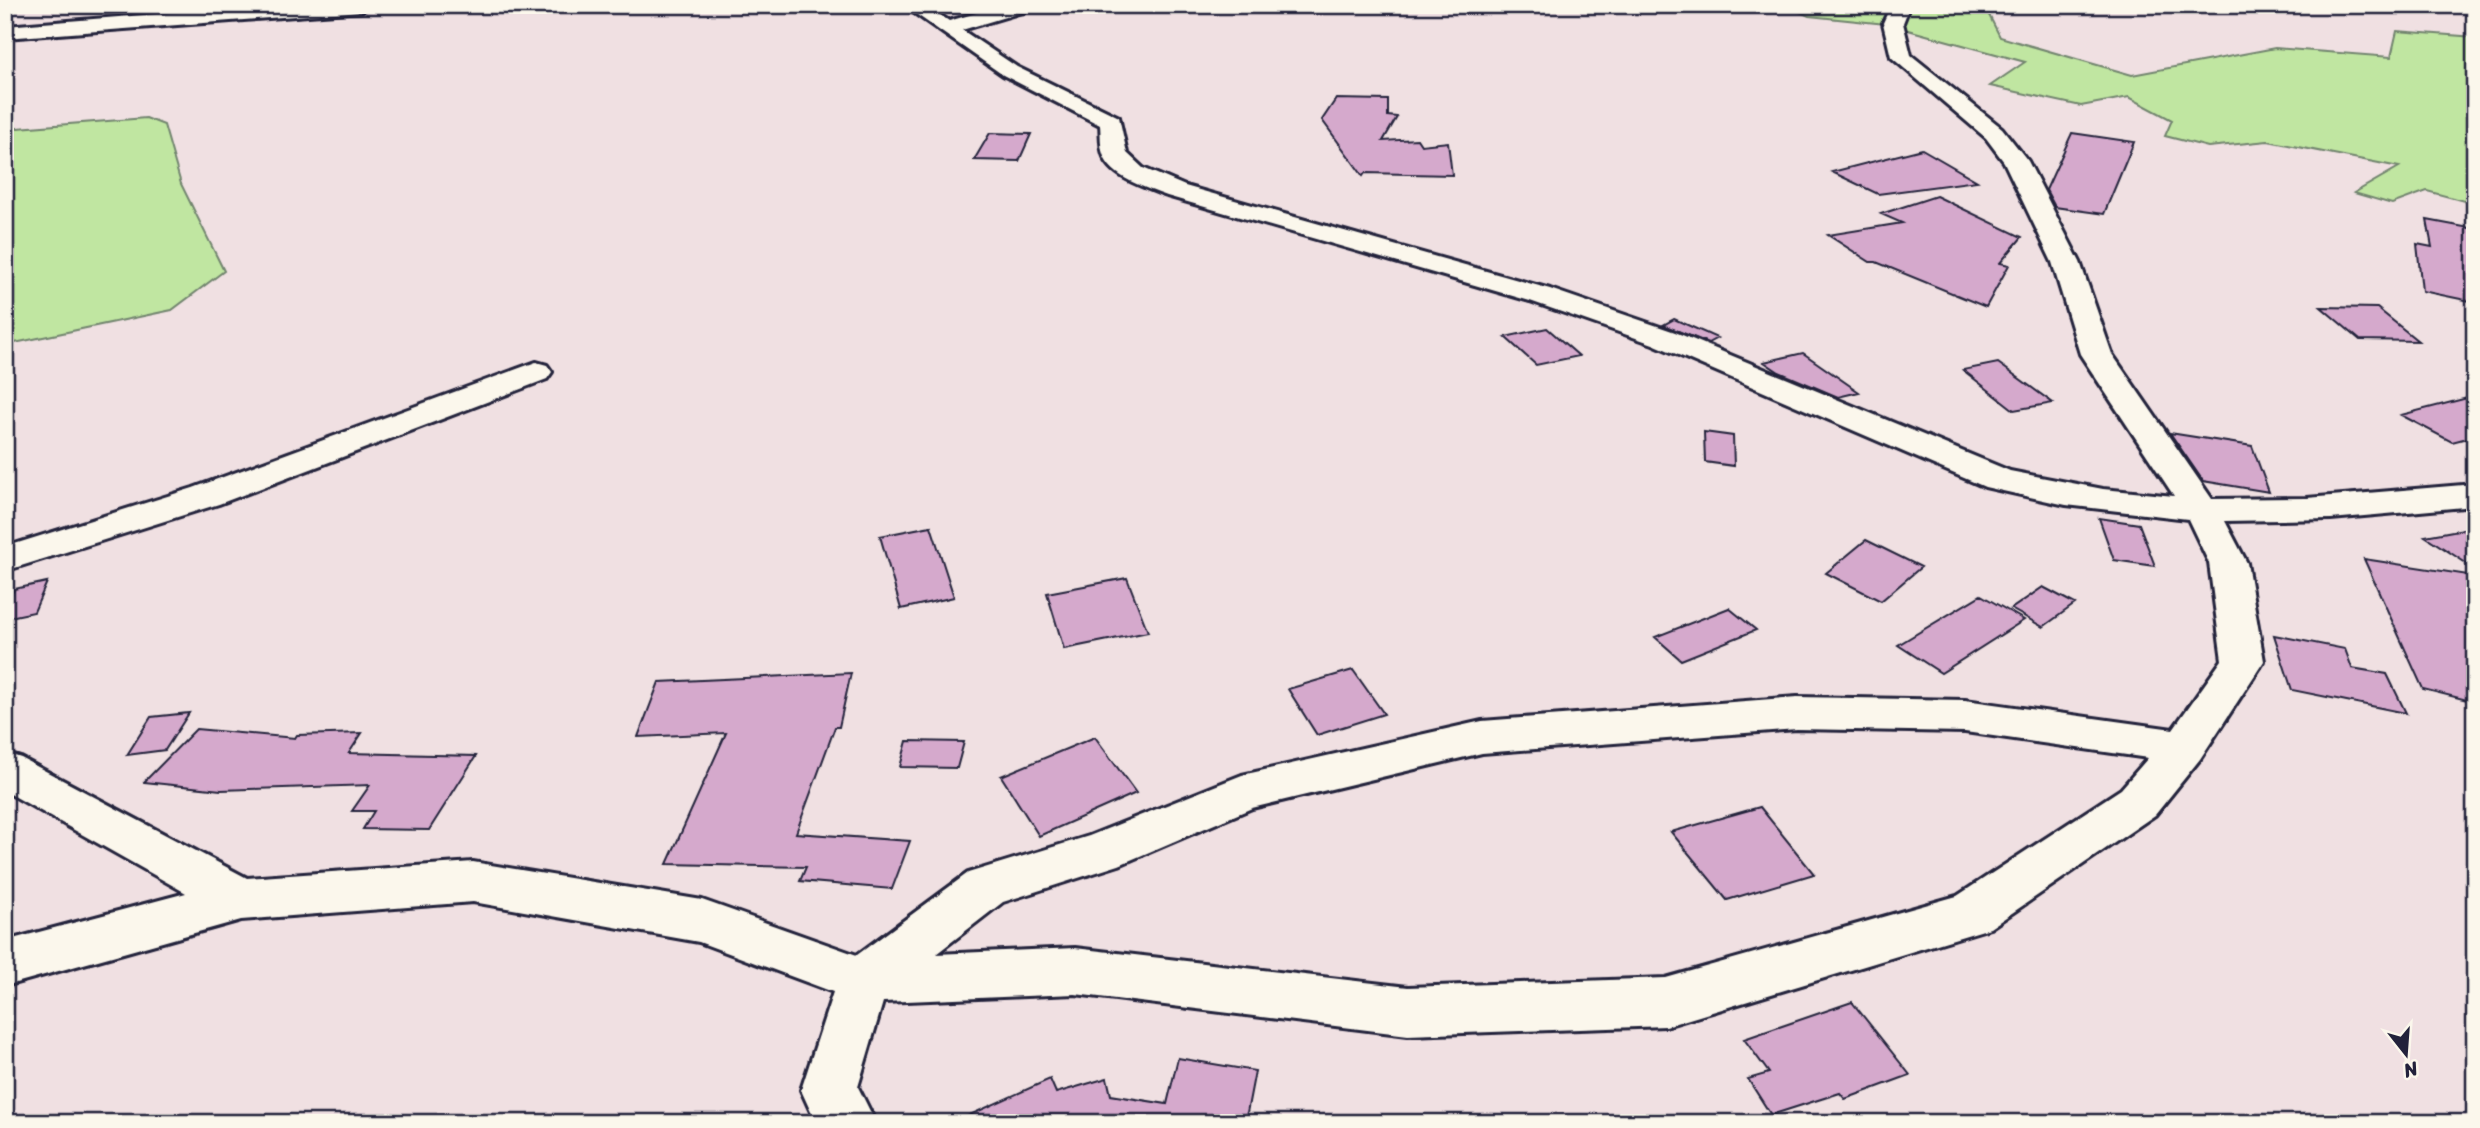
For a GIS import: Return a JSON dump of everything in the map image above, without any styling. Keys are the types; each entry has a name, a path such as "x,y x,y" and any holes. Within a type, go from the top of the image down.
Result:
{"street":[{"path":"5,25 75,5"},
{"path":"5,32 159,18 362,5"},
{"path":"912,5 1010,71 1111,122 1115,155 1133,173 1176,191 1540,295 1652,334 1998,479 2041,491 2200,509 2283,510 2475,495"},
{"path":"947,28 1025,5"},
{"path":"5,964 92,937 241,899 473,882 702,921 863,980 1075,971 1409,1011 1666,1002 1972,913 2138,802 2184,747 2243,661 2228,563 2200,509 2096,354 2066,262 2016,161 1994,133 1901,57 1893,23 1900,5"},
{"path":"5,559 105,532 205,497 536,372"},
{"path":"834,1112 863,980 986,887 1102,850 1242,793 1482,737 1797,713 1965,716 2184,747"},
{"path":"5,770 82,815 241,899"}],"green space":[{"path":"122,5 331,5 133,19"},
{"path":"1784,5 1923,5 1937,8 1939,5 1984,5 2000,37 2132,75 2275,48 2391,57 2397,31 2475,37 2475,204 2427,191 2392,204 2354,193 2399,167 2268,141 2208,147 2165,136 2172,120 2129,97 2081,106 1990,86 2025,62 1886,24 1809,16"},
{"path":"146,118 164,125 181,184 224,271 172,310 5,345 5,129"}],"building":[{"path":"1336,99 1388,100 1388,116 1397,117 1383,141 1417,139 1421,145 1448,142 1452,175 1365,173 1363,176 1322,120"},
{"path":"990,133 1031,134 1019,161 974,160"},
{"path":"2072,133 2134,142 2104,214 2055,207 2046,190"},
{"path":"1922,149 1977,181 1878,194 1832,172"},
{"path":"1936,196 2022,237 2000,263 2009,265 1986,307 1876,262 1870,262 1828,235 1902,223 1881,214"},
{"path":"2427,220 2475,229 2475,302 2422,291 2417,244 2432,247"},
{"path":"2321,307 2377,308 2418,341 2360,340"},
{"path":"1674,319 1717,338 1708,343 1663,325"},
{"path":"1547,328 1579,356 1536,365 1505,337"},
{"path":"1803,353 1859,392 1838,397 1779,372 1764,362"},
{"path":"1998,363 2053,403 2014,410 1963,370"},
{"path":"2475,396 2475,436 2452,442 2401,415"},
{"path":"1704,432 1733,436 1734,466 1705,462"},
{"path":"2170,433 2252,446 2269,492 2203,481"},
{"path":"2099,518 2139,524 2155,566 2114,560"},
{"path":"931,526 954,597 901,609 880,536"},
{"path":"2475,527 2475,569 2425,536"},
{"path":"1866,540 1921,567 1881,601 1826,573"},
{"path":"2364,559 2475,576 2475,702 2423,689"},
{"path":"1127,578 1148,632 1064,649 1047,593"},
{"path":"47,582 34,612 5,618 5,609 14,589"},
{"path":"2043,587 2075,604 2043,627 2011,609"},
{"path":"1981,595 2024,620 1941,673 1898,645"},
{"path":"1729,608 1756,630 1681,660 1655,637"},
{"path":"2274,635 2345,649 2352,668 2387,674 2406,713 2292,690"},
{"path":"1353,670 1384,714 1317,735 1288,689"},
{"path":"851,673 839,727 835,727 796,833 910,841 892,889 800,881 806,867 667,864 726,733 638,737 659,682"},
{"path":"189,713 165,750 127,755 151,717"},
{"path":"196,729 295,738 297,735 362,733 349,753 476,756 429,830 363,829 374,811 352,811 370,785 221,790 144,782"},
{"path":"1095,737 1136,793 1039,836 1001,776"},
{"path":"907,741 964,742 957,768 900,767"},
{"path":"1760,807 1814,874 1727,900 1671,832"},
{"path":"1852,1002 1910,1075 1845,1099 1840,1093 1771,1115 1748,1079 1769,1073 1744,1039"},
{"path":"1178,1058 1255,1071 1245,1123 952,1123 1050,1079 1056,1093 1107,1078 1111,1095 1167,1104"}]}
